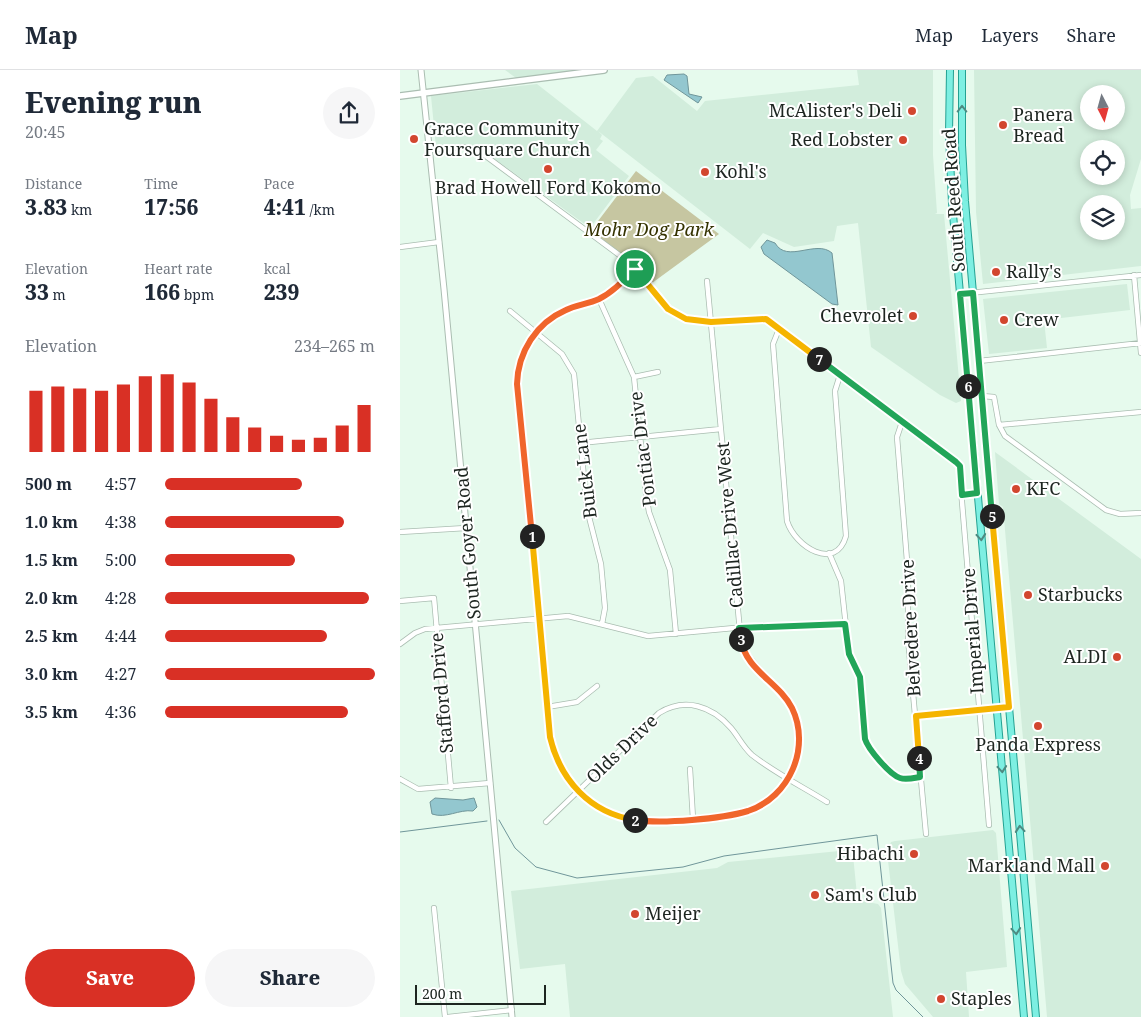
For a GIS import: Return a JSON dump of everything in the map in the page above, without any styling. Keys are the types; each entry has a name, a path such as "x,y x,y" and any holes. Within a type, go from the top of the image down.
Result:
{"main road":[{"path":"400,96 604,70"},
{"name":"South Reed Road","path":"950,70 950,158 960,294 1024,1017"},
{"name":"South Reed Road","path":"962,70 962,145 973,293 1036,1017"}],"street":[{"name":"South Goyer Road","path":"421,70 512,1017"},
{"path":"430,150 463,147 479,151 635,269 668,309 686,319 711,322 762,318 902,422"},
{"path":"400,247 439,242"},
{"path":"578,792 561,768 554,751 547,707 517,384 520,362 526,346 536,332 565,310 599,299 615,288 635,269"},
{"path":"960,294 1141,274"},
{"path":"1134,275 1141,353"},
{"name":"Cadillac Drive West","path":"578,792 607,812 624,818 642,821 693,819 734,814 755,808 778,792 789,778 799,750 797,720 784,696 747,657 741,642 708,281"},
{"name":"Pontiac Drive","path":"599,299 625,351 634,377 649,512 670,570 676,634"},
{"name":"Buick Lane","path":"510,311 562,354 571,367 587,509 601,564 605,608 602,624"},
{"path":"779,329 773,344 787,521 790,530 799,542 820,553 829,553 841,546 846,536 835,391 840,375"},
{"path":"979,361 1140,343"},
{"path":"634,377 658,372"},
{"path":"982,396 994,397 999,425 1004,436 1076,490 1106,510 1120,514 1141,513"},
{"path":"999,425 1141,412"},
{"name":"Imperial Drive","path":"902,422 956,462 960,468 989,825"},
{"name":"Belvedere Drive","path":"902,422 898,437 908,574 908,640 926,834"},
{"path":"580,443 721,429"},
{"path":"962,495 977,493"},
{"path":"400,532 440,528 466,528"},
{"path":"829,553 841,581 849,654 860,677 867,746 899,778 920,777"},
{"name":"Stafford Drive","path":"400,601 434,598 451,788"},
{"path":"400,644 415,632 475,623 539,617 568,616 648,636 739,628 845,624"},
{"path":"547,707 577,702 597,686"},
{"name":"Olds Drive","path":"546,822 659,713 678,705 689,704 718,714 752,754 827,802"},
{"path":"916,716 1009,707"},
{"path":"690,769 693,819"},
{"path":"400,779 418,789 451,788 490,783"},
{"path":"434,908 446,1017 512,1010"}],"shaded area":[{"path":"505,70 605,70 519,80"},
{"path":"857,70 933,70 933,155 937,213 935,214 944,214 961,401 956,403 940,395 871,347 858,223 837,226 834,241 794,247 763,233 750,249 598,131 602,135 600,139 603,141 596,150 629,176 590,228 481,149 467,146 436,147 431,96 537,84 597,131 636,78 653,76 697,111 705,101 859,85"},
{"path":"974,70 1141,70 1141,159 1130,195 1131,209 1141,208 1141,266 983,284 976,212"},
{"path":"1127,284 1130,310 1044,320 1047,348 989,354 983,299"},
{"path":"995,452 1141,559 1141,1017 1047,1017 1003,507 999,504"},
{"path":"993,830 996,833 1007,967 966,972 969,1017 933,1017 905,984 901,971 887,852 891,842 895,841"},
{"path":"849,850 853,855 857,895 862,901 878,904 881,908 893,1017 570,1017 565,964 520,969 511,891 717,868 728,862"}],"green space":[{"name":"Mohr Dog Park","path":"636,171 719,234 648,286 635,269 589,233"}],"water":[{"path":"684,74 687,76 689,94 702,97 698,103 664,80 667,75"},
{"path":"767,240 775,243 780,249 787,251 794,252 818,248 832,253 838,305 832,304 764,254 761,247"},
{"path":"435,798 463,800 474,798 477,807 473,811 463,811 447,815 432,814 430,802"}],"waterway":[{"path":"499,820 515,848 536,867 577,878 683,867 724,856 877,835 893,983 896,990 923,1017"},
{"path":"400,832 487,821"}],"place":[{"name":"McAlister's Deli","path":"912,111"},
{"name":"Panera Bread","path":"1003,125"},
{"name":"Grace Community Foursquare Church","path":"414,139"},
{"name":"Red Lobster","path":"903,140"},
{"name":"Brad Howell Ford Kokomo","path":"548,169"},
{"name":"Kohl's","path":"705,172"},
{"name":"Rally's","path":"996,272"},
{"name":"Chevrolet","path":"913,316"},
{"name":"Crew","path":"1004,320"},
{"name":"KFC","path":"1016,489"},
{"name":"Starbucks","path":"1028,595"},
{"name":"ALDI","path":"1117,657"},
{"name":"Panda Express","path":"1038,726"},
{"name":"Hibachi","path":"914,854"},
{"name":"Markland Mall","path":"1105,866"},
{"name":"Sam's Club","path":"815,895"},
{"name":"Meijer","path":"635,914"},
{"name":"Staples","path":"941,999"}],"route":[{"path":"635,269 668,309 686,319 711,322 766,319 956,462 960,466 962,495 977,493 960,294 973,293 1009,707 916,716 920,777 899,778 868,749 865,739 860,677 849,654 846,643 845,624 739,628 741,642 747,657 792,707 800,732 796,763 789,778 778,792 755,808 734,814 693,819 642,821 624,818 607,812 578,792 561,768 550,737 517,384 520,362 526,346 539,328 551,318 565,310 599,299 615,288 635,269"}]}
